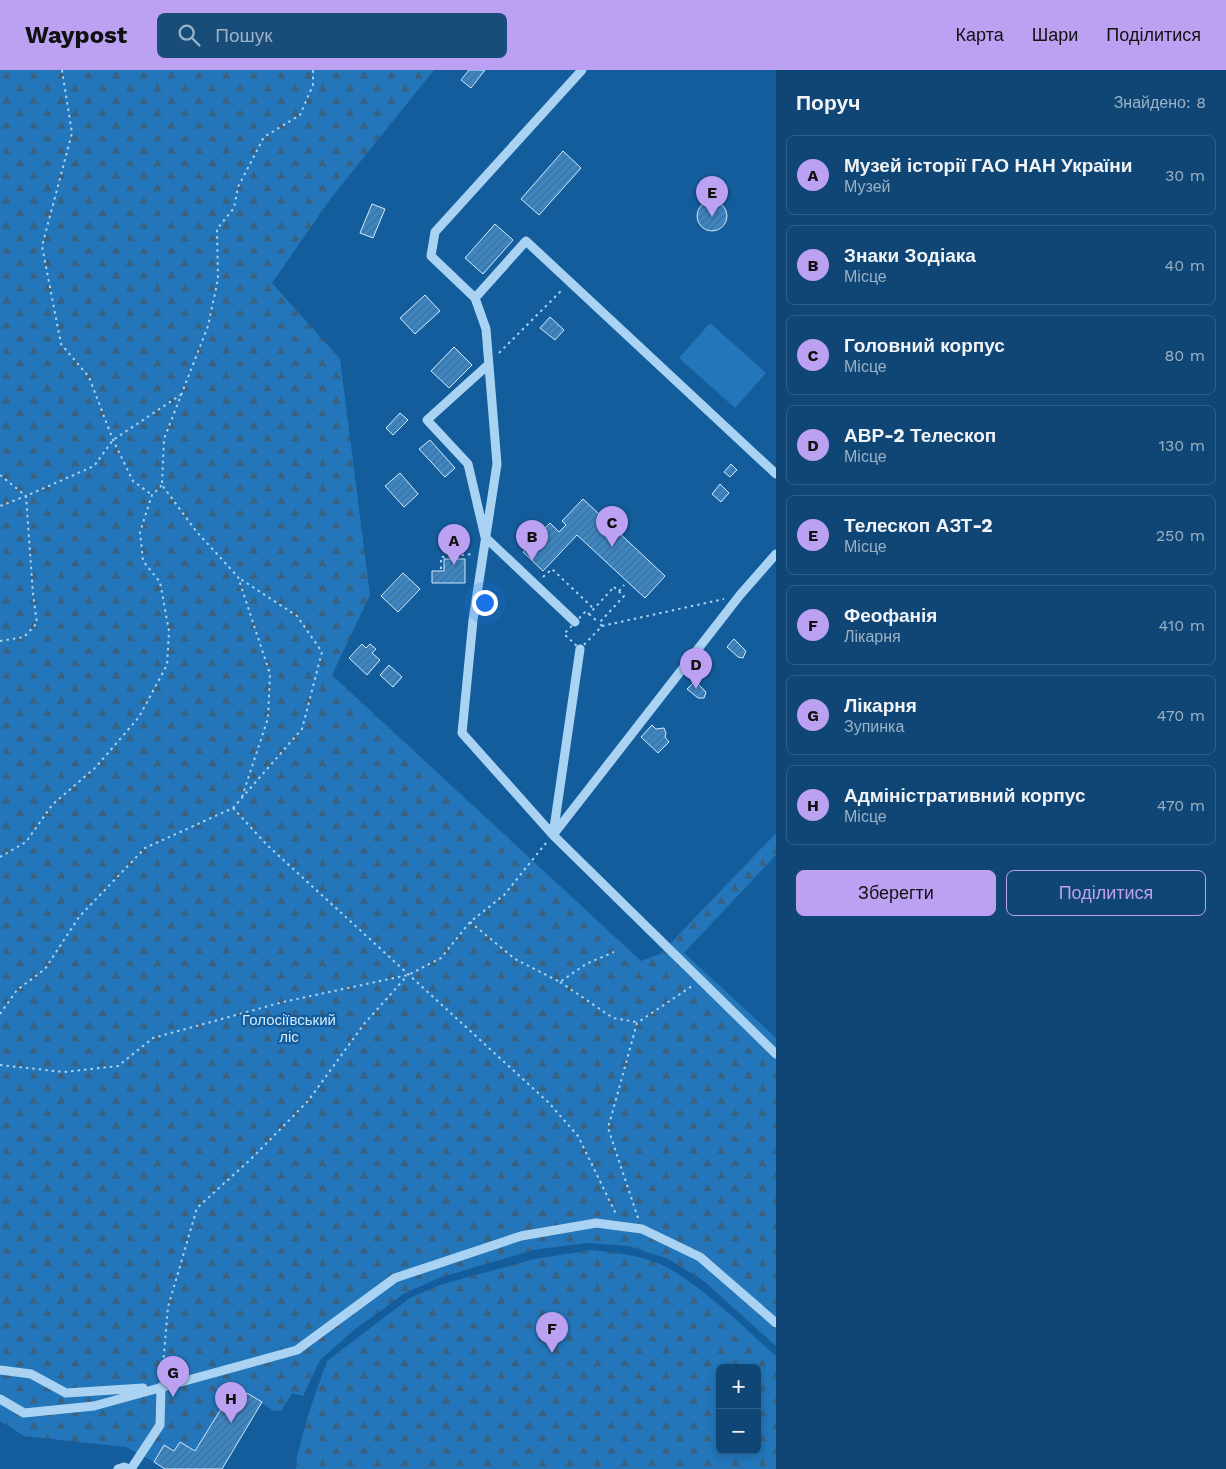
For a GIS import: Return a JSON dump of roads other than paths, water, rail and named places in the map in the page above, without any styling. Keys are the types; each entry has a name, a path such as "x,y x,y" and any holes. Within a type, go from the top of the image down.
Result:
{"lane":[{"path":"582,70 435,232 430,256 475,298 486,329 497,464 482,553 462,733 552,835 776,1054"},
{"path":"475,298 526,241 776,474"},
{"path":"489,364 427,420 468,464 485,537 575,622"},
{"path":"552,835 740,595 776,554"},
{"path":"552,835 580,650"},
{"path":"0,1399 24,1413 94,1406 297,1350 396,1278 521,1236 596,1224 621,1225 642,1229 700,1257 776,1323"},
{"path":"0,1370 31,1374 66,1393 161,1387"},
{"path":"118,1469 124,1467 130,1469 160,1425 161,1387"}],"place":[{"name":"Телескоп АЗТ-2","path":"712,217"},
{"name":"Головний корпус","path":"612,547"},
{"name":"Знаки Зодіака","path":"532,561"},
{"name":"Музей історії ГАО НАН України","path":"454,565"},
{"name":"АВР-2 Телескоп","path":"696,689"},
{"name":"Феофанія","path":"552,1353"},
{"name":"Лікарня","path":"173,1397"},
{"name":"Адміністративний корпус","path":"231,1423"}],"park label":[{"name":"Голосіївський ліс","path":"289,1028"}]}
